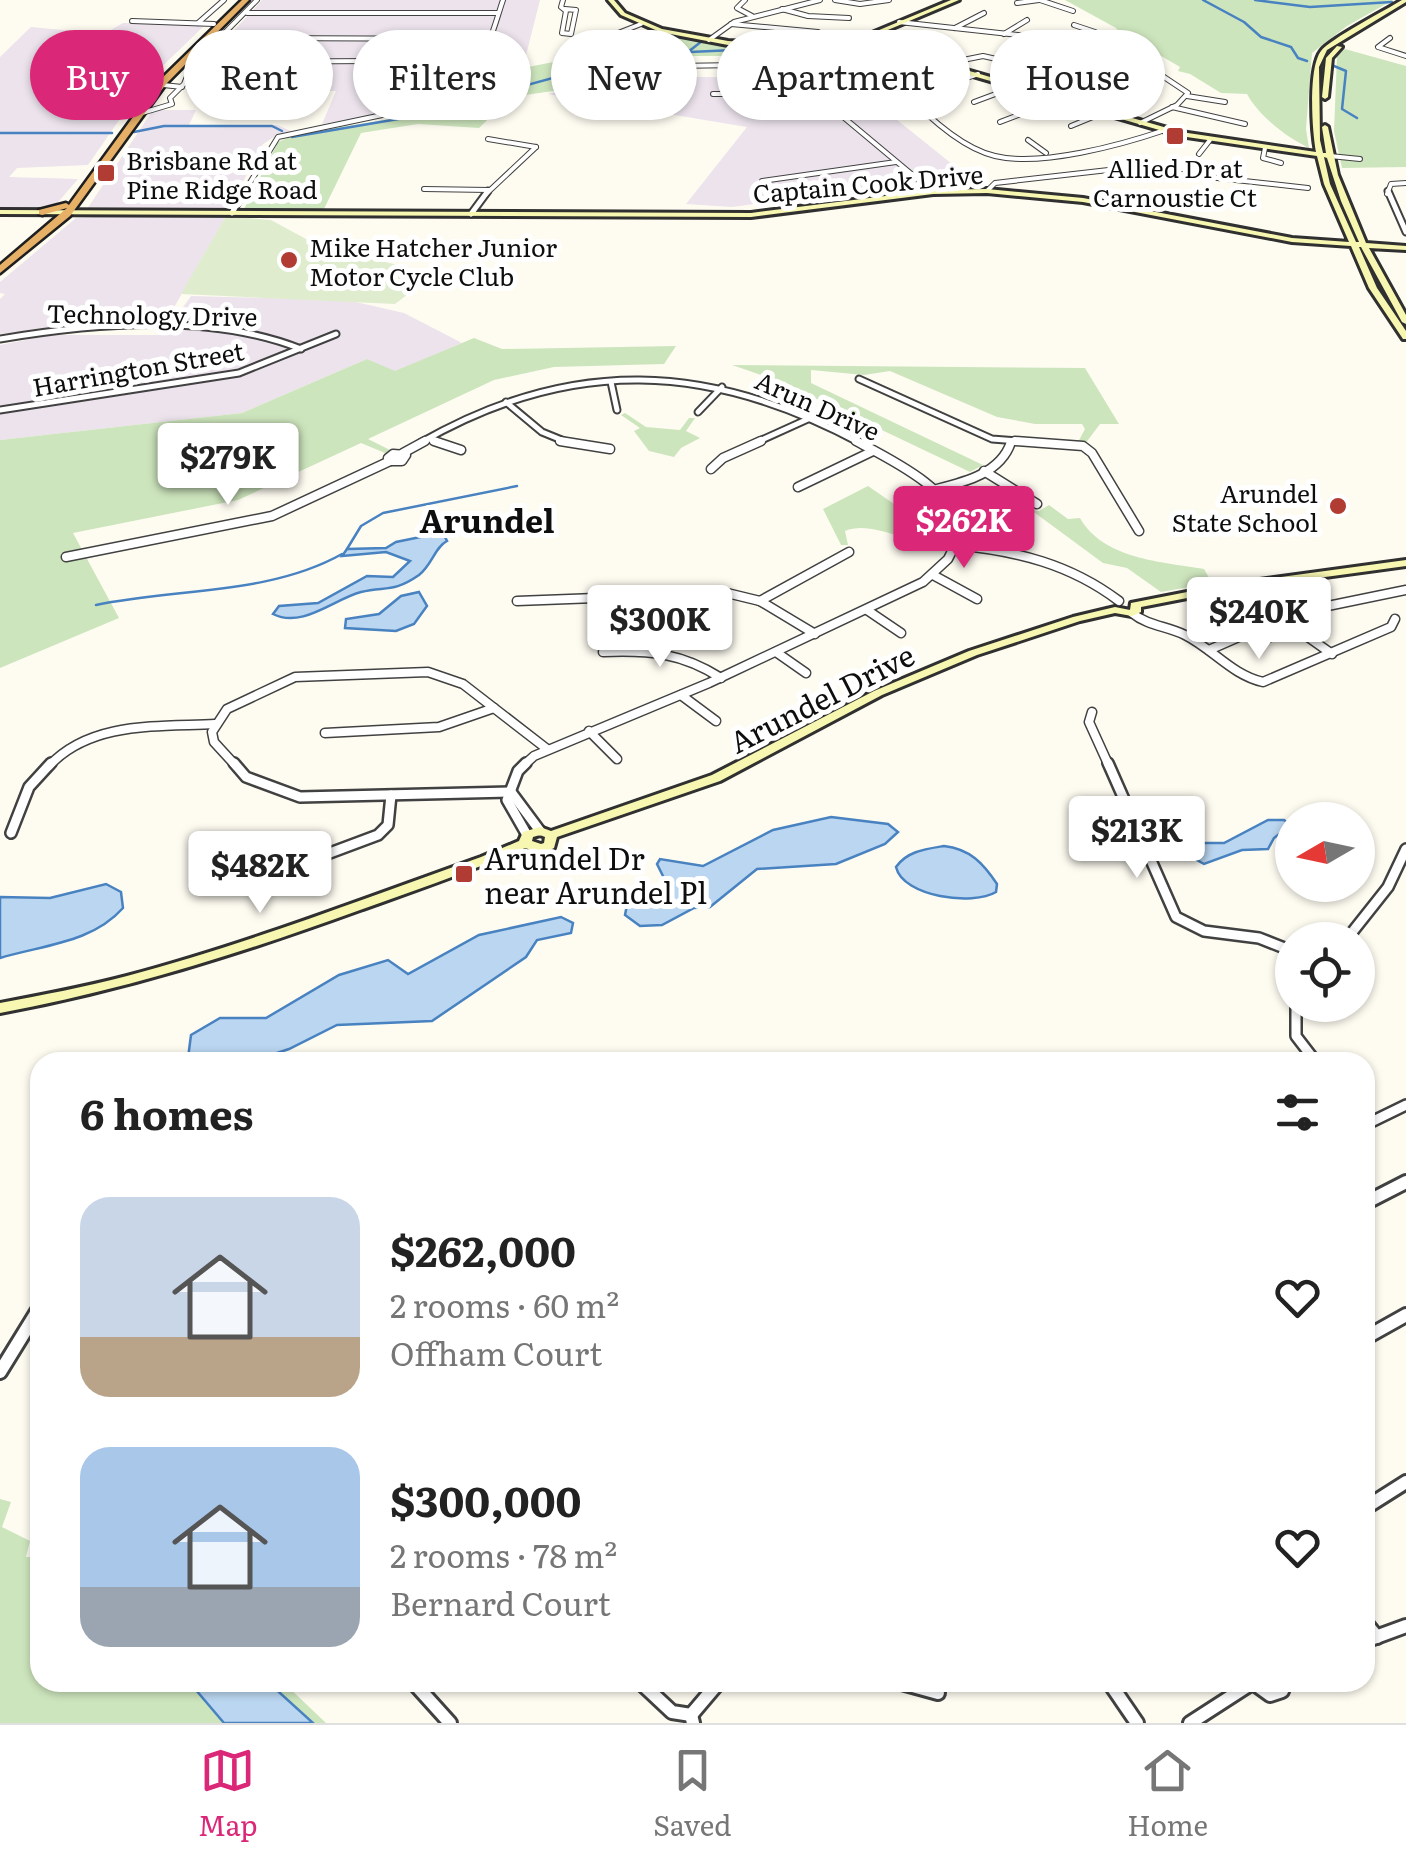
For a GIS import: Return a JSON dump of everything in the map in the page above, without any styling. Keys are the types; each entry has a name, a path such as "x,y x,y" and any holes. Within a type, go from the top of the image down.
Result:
{"highway":[{"path":"164,78 214,24 243,0"},
{"path":"164,78 243,0"},
{"path":"0,263 61,215 131,120"},
{"path":"0,270 81,198 136,120"},
{"path":"81,198 78,208 90,213"},
{"path":"41,213 61,215"},
{"path":"41,213 50,217 90,213"}],"main road":[{"path":"611,0 623,14 641,24 717,41"},
{"path":"882,30 956,0"},
{"path":"1406,2 1330,46 1317,63 1327,184 1376,294 1406,337"},
{"path":"1406,2 1328,58 1325,155 1384,286 1406,322"},
{"path":"970,72 990,78"},
{"path":"1133,120 1210,140 1325,155"},
{"path":"1326,140 1342,156"},
{"name":"Captain Cook Drive","path":"90,213 751,215 933,192 988,191 1082,200 1301,241 1406,250"},
{"path":"0,212 41,213"},
{"path":"1301,241 1340,239 1345,226"},
{"path":"1117,606 1133,609 1223,588 1406,563"},
{"name":"Arundel Drive","path":"0,1008 93,991 174,970 536,836 716,778 878,693 944,664 1117,606"}],"street":[{"path":"198,23 224,0"},
{"path":"229,30 257,0"},
{"path":"493,30 502,0"},
{"path":"563,0 562,33 571,34 576,10 565,10"},
{"path":"744,0 737,8 752,16"},
{"path":"709,40 729,24 820,0"},
{"path":"834,0 870,4 889,0"},
{"path":"1016,3 1040,0 1072,12"},
{"path":"782,9 808,16 849,18"},
{"path":"247,13 498,13"},
{"path":"955,28 984,13"},
{"path":"1010,30 1027,20"},
{"path":"132,21 214,24"},
{"path":"899,22 990,32"},
{"path":"626,30 641,24"},
{"path":"729,24 796,30"},
{"path":"1074,25 1090,30"},
{"path":"1390,38 1378,48 1406,56"},
{"path":"987,56 990,51"},
{"path":"970,59 990,57"},
{"path":"970,77 978,74"},
{"path":"1165,75 1184,87 1187,96"},
{"path":"164,106 171,105 170,98 184,79"},
{"path":"164,85 180,85"},
{"path":"164,101 180,85"},
{"path":"164,86 173,88 171,93"},
{"path":"713,94 779,94 817,102 838,112 933,192"},
{"path":"974,102 990,96"},
{"path":"1140,122 1172,108 1187,96 1225,102"},
{"path":"1172,108 1246,124"},
{"path":"232,213 278,137 366,120"},
{"path":"942,120 980,150 1006,158 1134,142 1165,130"},
{"path":"1000,122 1005,120"},
{"path":"1071,126 1086,120"},
{"path":"471,213 489,190 536,147 488,139"},
{"path":"1028,140 1047,153"},
{"path":"1199,154 1210,140"},
{"path":"1265,148 1263,158 1281,163"},
{"path":"1325,155 1360,159"},
{"path":"762,181 896,162"},
{"path":"988,191 988,186 995,183 1126,168 1308,188"},
{"path":"1406,183 1391,184 1387,195 1406,232"},
{"path":"424,189 489,190"},
{"name":"Technology Drive","path":"0,339 61,329 236,330 272,335 301,349"},
{"name":"Harrington Street","path":"0,410 239,373 336,334"},
{"path":"858,378 976,434 1011,442 1083,446 1092,453 1139,530"},
{"path":"611,382 616,410"},
{"name":"Arun Drive","path":"66,557 272,516 390,460 390,455 403,453 506,402 571,386 611,382 722,386 761,398 873,451 937,489"},
{"path":"698,412 722,386"},
{"path":"506,402 541,435 553,441 610,449"},
{"path":"711,470 724,458 808,419"},
{"path":"429,439 461,450"},
{"path":"536,836 507,800 518,771 547,748 721,678 867,610 933,574 956,545 961,530 957,515 937,489 1003,460 1010,454 1011,442"},
{"path":"798,487 873,451"},
{"path":"984,471 1037,504"},
{"path":"956,545 1001,549 1054,563 1094,581 1117,606"},
{"path":"760,600 849,552"},
{"path":"933,574 978,599"},
{"path":"1332,654 1292,629 1284,614 1406,590"},
{"path":"517,601 727,593 760,600 815,634"},
{"path":"1133,609 1146,624 1186,636 1248,678 1262,682 1391,627 1394,619"},
{"path":"867,610 901,634"},
{"path":"1246,621 1270,637"},
{"path":"1208,650 1258,629"},
{"path":"603,652 689,656 721,678"},
{"path":"776,652 806,673"},
{"path":"511,792 300,797 246,777 214,742 212,732 226,709 284,680 312,674 428,672 463,684 547,748"},
{"path":"680,695 716,721"},
{"path":"325,733 439,727 494,708"},
{"path":"1092,712 1089,722 1176,917 1204,933 1257,937 1275,944"},
{"path":"11,833 29,786 63,751 115,730 215,724"},
{"path":"589,731 617,759"},
{"path":"279,872 378,835 388,825 391,795"},
{"path":"1360,922 1388,886 1406,849"},
{"path":"1293,1022 1292,1028 1306,1052"},
{"path":"1375,1120 1406,1105"},
{"path":"1375,1198 1406,1182"},
{"path":"1375,1332 1406,1315"},
{"path":"0,1372 30,1324"},
{"path":"1375,1502 1406,1482"},
{"path":"1375,1638 1406,1626"},
{"path":"422,1692 450,1723"},
{"path":"651,1692 672,1712 692,1719 712,1692"},
{"path":"931,1692 938,1694"},
{"path":"1116,1692 1137,1723"},
{"path":"1190,1723 1238,1692"}],"shaded area":[{"path":"262,0 540,0 531,36 531,30 353,30 353,119 322,124 324,120 333,120 333,30 234,30"},
{"path":"123,23 205,25 200,30 184,30 184,45 164,65 164,30 111,30"},
{"path":"31,27 62,30 30,30 30,120 119,120 88,165 17,168 9,177 78,179 53,208 0,209 0,57"},
{"path":"697,77 717,77 717,120 897,120 967,176 732,207 686,204 747,127 697,119"},
{"path":"164,110 184,110 184,120 191,120 189,125 277,125 291,131 263,144 228,210 87,209 146,120 164,120"},
{"path":"226,216 164,325 80,325 0,334 0,299 5,294 0,293 0,282 76,218"},
{"path":"191,296 347,300 404,313 462,343 395,372 367,359 242,413 0,440 0,345 51,335 163,335"}],"green space":[{"path":"1065,0 1393,0 1347,26 1312,53 1306,129 1309,148 1274,125 1247,94 1221,93 1178,71 1180,67 1165,58 1165,30 1116,28"},
{"path":"697,40 717,43 717,56 697,56"},
{"path":"1345,49 1406,66 1406,167 1342,168 1334,131 1337,56"},
{"path":"551,63 551,91 531,94 531,66"},
{"path":"384,120 487,120 479,128 418,124 361,133 323,211 243,211 278,142 297,134"},
{"name":"Mike Hatcher Junior Motor Cycle Club","path":"226,216 271,220 319,246 435,274 395,304 181,294"},
{"path":"474,338 502,349 676,346 664,364 554,367 494,380 368,439 390,450 385,453 361,443 238,500 73,533 119,618 0,668 0,440 242,413 367,359 395,371"},
{"path":"732,365 1085,368 1119,424 1100,424 1085,444 1078,442 1085,429 1082,424 1035,424 997,417 890,371 864,375 811,370 811,383 983,465 970,472 779,381"},
{"path":"625,413 646,427 680,430 689,418 695,418 686,431 700,438 681,448 674,457 649,451 634,431 640,428 621,415"},
{"path":"868,486 910,515 942,514 944,521 911,520 897,535 851,529 845,531 848,545 841,545 823,509"},
{"path":"1049,505 1068,519 1080,518 1090,532 1118,550 1152,561 1204,569 1212,583 1161,592 1127,568 1103,563 1031,510 1039,511"},
{"path":"0,1499 11,1502 2,1527 30,1541 26,1557 30,1557 30,1692 293,1692 326,1723 0,1723"}],"water":[{"path":"444,535 447,541 419,575 402,584 361,592 295,618 273,614 279,606 318,603 367,576 393,577 410,561 386,552 342,556 347,549 386,548 396,542"},
{"path":"419,592 427,606 414,624 396,631 345,628 346,619 379,614 401,596"},
{"path":"831,817 888,824 898,832 885,844 836,864 757,869 710,907 694,908 662,925 640,926 625,915 627,905 668,886 657,864 660,859 703,866 773,830"},
{"path":"1275,820 1275,837 1268,849 1242,850 1204,864 1195,859 1201,843 1224,843"},
{"path":"944,846 975,858 997,884 996,892 972,898 940,896 911,886 901,877 896,867 906,857"},
{"path":"106,884 121,892 123,908 111,920 82,936 0,958 0,897 50,898"},
{"path":"561,917 573,923 571,933 537,940 526,957 432,1021 337,1025 280,1052 189,1052 191,1035 220,1018 266,1018 339,975 388,960 408,974 479,935"},
{"path":"198,1692 279,1692 313,1723 224,1723"}],"waterway":[{"path":"1203,0 1244,22 1261,37 1291,47 1298,58 1307,61"},
{"path":"1255,0 1310,7 1392,2"},
{"path":"292,137 410,117 622,59 688,52 702,41"},
{"path":"697,52 717,51"},
{"path":"1334,66 1346,71 1342,109 1357,118"},
{"path":"134,132 164,126 272,126 282,131"},
{"path":"0,133 112,133"},
{"path":"347,549 361,526 383,513 517,486"},
{"path":"96,605 253,584 314,567 342,554"}],"place":[{"name":"Allied Dr at Carnoustie Ct","path":"1175,136"},
{"name":"Brisbane Rd at Pine Ridge Road","path":"106,173"},
{"name":"Mike Hatcher Junior Motor Cycle Club","path":"289,260"},
{"name":"Arundel State School","path":"1338,506"},
{"name":"Arundel Dr near Arundel Pl","path":"464,874"}],"district":[{"name":"Arundel","path":"487,519"}]}
